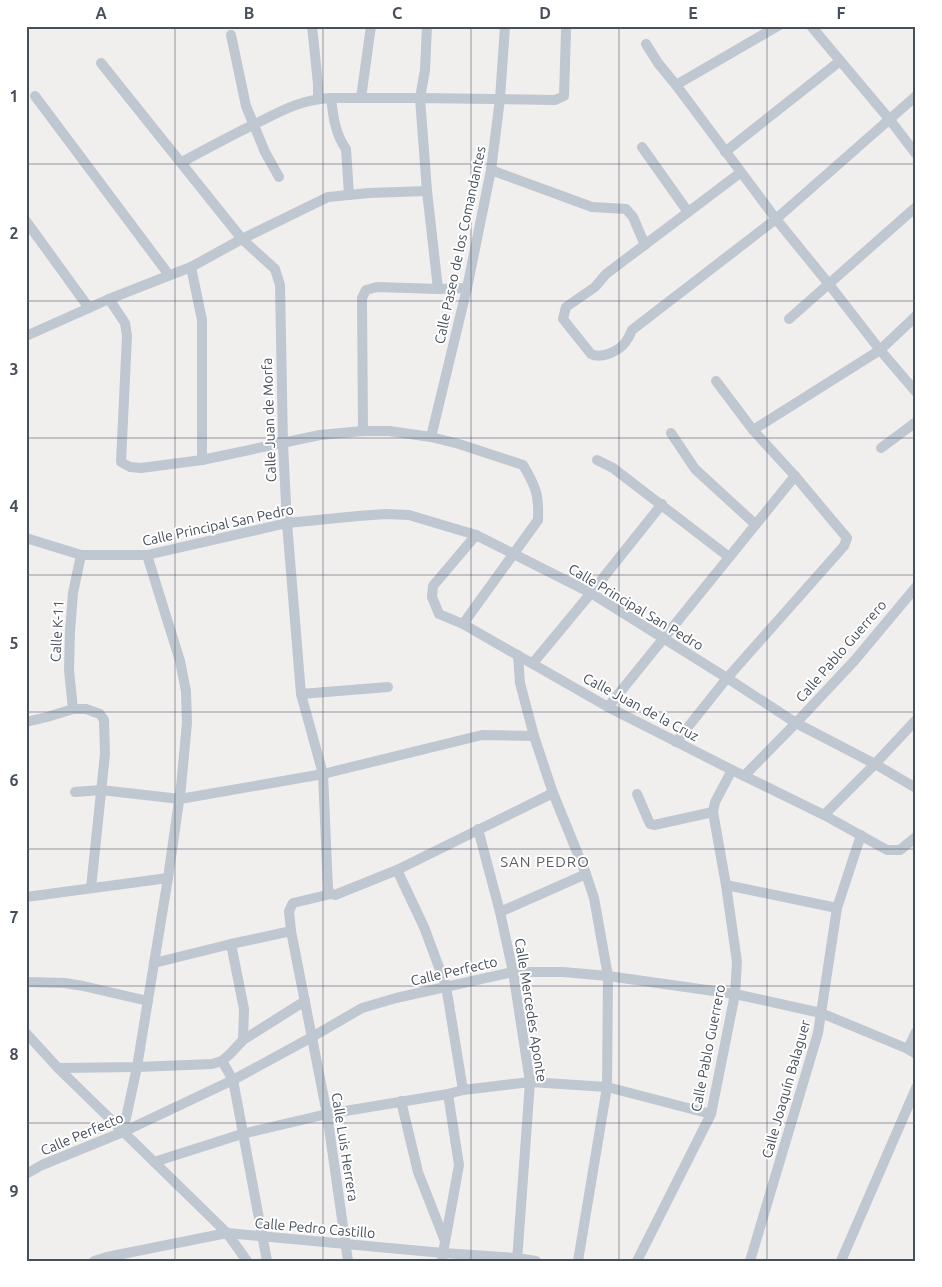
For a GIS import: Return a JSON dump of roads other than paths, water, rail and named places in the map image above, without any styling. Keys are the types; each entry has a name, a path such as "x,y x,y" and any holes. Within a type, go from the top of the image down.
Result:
{"street":[{"path":"312,26 318,98"},
{"path":"361,98 371,26"},
{"path":"427,26 425,70 420,98 426,191 438,289"},
{"name":"Calle Paseo de los Comandantes","path":"431,437 467,288 492,170 500,99 505,26"},
{"path":"676,85 778,26"},
{"path":"811,26 916,154"},
{"path":"182,162 228,136 295,104 318,98 555,100 564,96 566,31"},
{"path":"231,35 246,106 278,177"},
{"path":"646,44 740,173 880,350 916,392"},
{"path":"725,152 840,61"},
{"name":"Calle Juan de Morfa","path":"101,63 242,239 275,269 280,285 282,444 301,694 323,774 328,889 333,895"},
{"path":"34,96 169,275"},
{"path":"740,173 606,274 595,287 566,307 563,319 591,354 595,356 611,352 622,346 632,330 776,219 916,96"},
{"path":"331,98 334,121 346,149 349,195"},
{"path":"642,147 688,212"},
{"path":"492,170 592,206 626,209 633,217 645,245"},
{"path":"26,336 109,299 191,267 242,239 328,197 426,191"},
{"path":"789,319 916,207"},
{"path":"26,221 89,308"},
{"path":"191,267 202,320 202,460"},
{"path":"362,431 362,298 366,290 378,286 438,289 467,288"},
{"path":"109,299 124,323 127,336 121,462 130,466 141,468 202,460 320,436 362,431 389,431 431,437 523,465 534,484 539,502 538,520 463,624"},
{"path":"754,430 880,350 916,316"},
{"path":"676,742 727,678 844,546 846,538 754,430 716,381"},
{"path":"881,448 916,422"},
{"path":"671,433 695,469 755,524"},
{"path":"597,460 613,468 730,557"},
{"path":"608,707 794,476"},
{"path":"533,664 662,504"},
{"name":"Calle Principal San Pedro","path":"26,538 81,556 147,555 287,523 386,514 409,515 476,535 591,593 796,723 875,764 916,788"},
{"name":"Calle Juan de la Cruz","path":"476,535 433,586 432,597 439,614 463,624 608,707 824,815 886,850 900,850 916,837"},
{"path":"123,1132 137,1067 168,878 180,799 187,723 186,691 180,661 147,555"},
{"name":"Calle K-11","path":"74,709 69,670 70,631 73,593 81,556"},
{"name":"Calle Pablo Guerrero","path":"744,776 855,660 916,586"},
{"path":"518,655 520,683 534,736 552,793 594,898 608,976 607,1087 578,1261"},
{"path":"301,694 388,687"},
{"path":"26,722 74,709 86,709 100,714 104,720 105,754 91,888"},
{"path":"824,815 916,720"},
{"path":"75,792 101,790 180,799 323,774 482,735 534,736"},
{"name":"Calle Pablo Guerrero","path":"637,1261 711,1114 735,994 737,962 713,812 714,802 732,770"},
{"path":"333,895 397,870 552,793"},
{"path":"636,794 650,824 654,825 713,812"},
{"name":"Calle Mercedes Aponte","path":"478,829 500,912 513,972 530,1082 517,1259"},
{"name":"Calle Joaquín Balaguer","path":"750,1261 818,1033 837,908 861,835"},
{"path":"397,870 424,927 446,986 463,1090"},
{"path":"500,912 586,874"},
{"path":"26,896 168,878"},
{"path":"726,885 837,908"},
{"name":"Calle Luis Herrera","path":"333,895 293,903 289,911 291,931 327,1114 348,1261"},
{"path":"154,964 230,944 291,931"},
{"path":"230,944 244,1009 243,1040"},
{"name":"Calle Perfecto","path":"26,1174 42,1165 123,1132 233,1080 362,1008 446,986 513,972 563,972 608,976 735,994 821,1013 912,1052"},
{"path":"26,982 65,983 148,1001"},
{"path":"58,1068 212,1064 230,1054 243,1040 305,1001"},
{"path":"912,1052 916,1032"},
{"path":"26,1033 58,1068 227,1234 247,1261"},
{"path":"222,1060 233,1080 267,1261"},
{"path":"154,1162 242,1134 327,1114 463,1090 530,1082 607,1087 711,1114"},
{"path":"841,1261 916,1088"},
{"path":"443,1257 459,1165 448,1094"},
{"path":"401,1101 418,1172 445,1241"},
{"name":"Calle Pedro Castillo","path":"94,1261 227,1234 346,1245 443,1257 536,1261"}],"district":[{"name":"SAN PEDRO","path":"545,861"}]}
